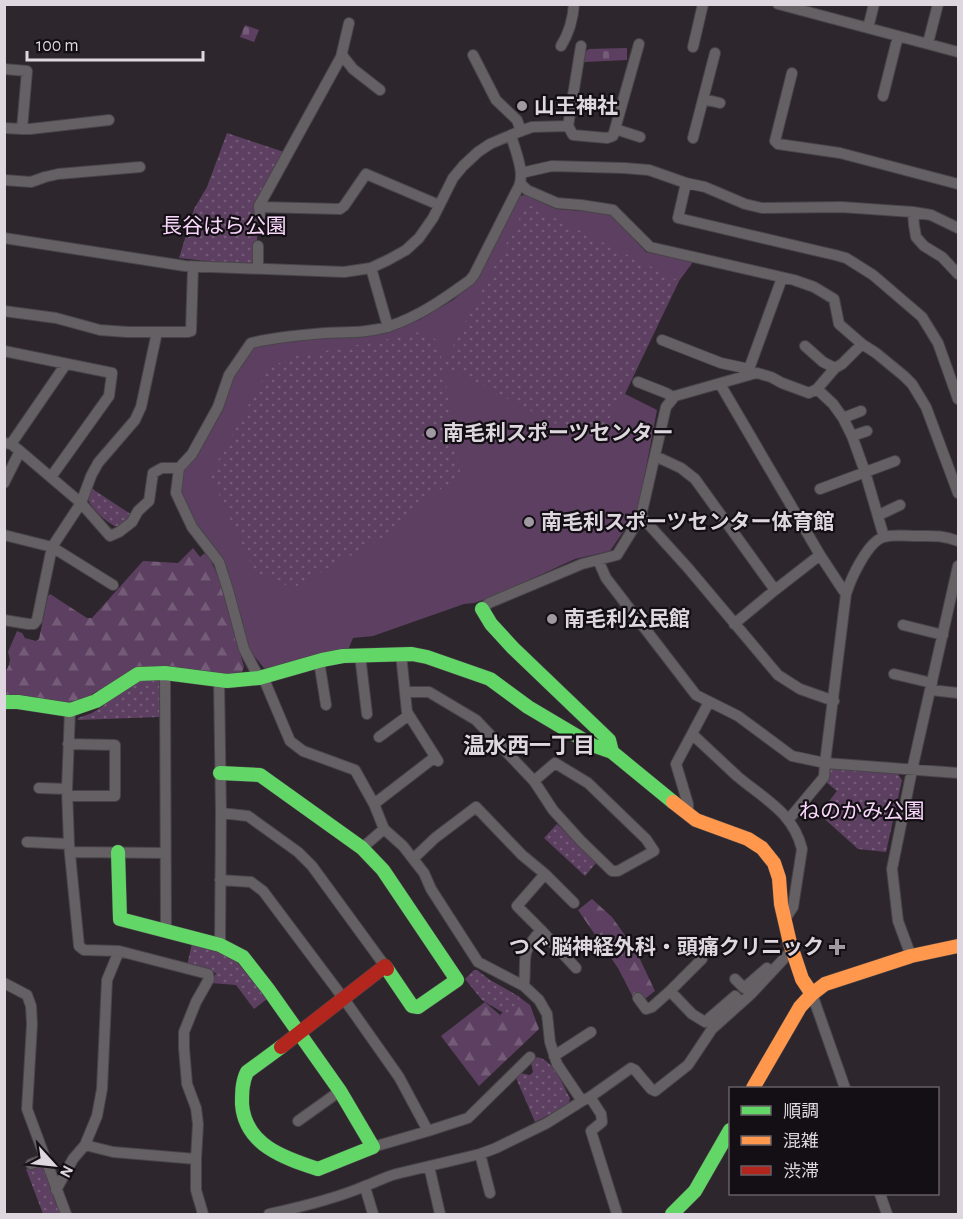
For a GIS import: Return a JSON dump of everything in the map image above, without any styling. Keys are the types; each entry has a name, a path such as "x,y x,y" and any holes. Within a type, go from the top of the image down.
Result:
{"street":[{"path":"561,46 573,19 574,4"},
{"path":"693,47 703,4"},
{"path":"778,4 809,8 868,28 958,52"},
{"path":"868,28 874,4"},
{"path":"928,43 938,4"},
{"path":"349,23 342,55 259,212 340,209 366,174 439,205"},
{"path":"883,96 898,36"},
{"path":"581,46 568,126 573,135 607,138 613,136 639,44"},
{"path":"693,138 715,53"},
{"path":"342,55 353,69 380,90"},
{"path":"473,55 496,100 517,120 516,133 521,178 527,190 557,204 613,210 650,247 814,287 834,299 839,324 912,384 926,407 958,493"},
{"path":"4,69 27,71 22,129"},
{"path":"792,73 774,141 778,144 840,153 958,184"},
{"path":"703,99 720,103"},
{"path":"4,128 22,129 103,118"},
{"path":"5,239 193,267 344,272 371,268 406,250 419,238 433,218 453,178 478,152 490,144 532,127 568,126"},
{"path":"615,129 640,137"},
{"path":"4,180 31,182 86,167 135,165"},
{"path":"521,178 552,166 649,170 762,208 841,207 913,212 931,215 958,228"},
{"path":"521,178 474,275 435,305 388,327 361,332 287,336 251,344 229,375 218,407 192,454 179,468 176,493 192,527 219,562 244,649 261,678 290,741 303,751 355,770 375,804 384,829 403,846 424,873 431,889 478,962 524,986 539,1000 547,1014 550,1042 557,1064 601,1114 602,1122 591,1131 616,1215"},
{"path":"686,183 678,218 846,258 873,275 922,317 938,342 958,399"},
{"path":"913,212 916,237 924,246 942,257 958,274"},
{"path":"258,246 258,269"},
{"path":"4,311 56,318 100,330 188,332 190,331 193,267"},
{"path":"371,268 388,327"},
{"path":"612,752 609,740 513,648 491,624 482,609 489,603 582,564 617,555 641,516 664,412 673,397 720,384 749,372 782,278"},
{"path":"4,620 34,624 38,620 52,547 81,502 98,464 135,420 141,407 157,332"},
{"path":"662,340 809,393 817,389 835,368 862,345"},
{"path":"805,346 823,362 835,368"},
{"path":"5,352 112,373 109,396 51,477"},
{"path":"4,483 12,446 66,364"},
{"path":"638,382 673,397"},
{"path":"720,384 820,555 846,594"},
{"path":"817,389 833,404 852,436 879,515 884,537"},
{"path":"843,418 861,411"},
{"path":"852,436 867,431"},
{"path":"12,446 81,502 112,539 132,522 138,511 149,501 153,473 162,468 179,468"},
{"path":"655,456 681,468 695,479 775,590"},
{"path":"824,484 895,461"},
{"path":"879,515 900,505"},
{"path":"641,516 778,675 800,689 834,701"},
{"path":"4,535 52,547 113,585"},
{"path":"789,819 824,777 846,594 849,583 868,551 874,543 884,537 944,536 958,541"},
{"path":"734,624 820,555"},
{"path":"598,560 606,578 693,692 738,716 792,756 825,763 958,772"},
{"path":"911,956 897,921 892,869 958,566"},
{"path":"903,625 943,634"},
{"path":"375,804 436,759 407,712 401,654"},
{"path":"4,702 70,710 96,701 138,674 165,673 227,681 261,678 319,661 360,655 412,654 490,679 528,707 592,745 612,752 696,820 748,839 762,848 774,863 779,878 781,904 792,950 802,979 812,994 844,1087"},
{"path":"360,655 367,714"},
{"path":"319,661 326,705"},
{"path":"165,673 166,932"},
{"path":"894,674 958,693"},
{"path":"219,680 220,945"},
{"path":"405,692 429,692 476,720 534,781 553,810 612,871 618,871 654,851 646,839 588,783 555,763 534,781"},
{"path":"688,814 688,804 676,765 709,702"},
{"path":"70,710 68,744 70,848 79,946 84,950 119,951 208,974 209,978 184,1032 187,1084 196,1108 198,1124 196,1190 203,1215"},
{"path":"379,737 409,715"},
{"path":"692,734 738,777 774,804 789,819 802,849 793,907 785,919"},
{"path":"39,788 115,796 115,745 68,744"},
{"path":"220,773 260,775 362,848 383,870 457,980 418,1007 412,1006 312,866 298,852 248,816 221,813"},
{"path":"413,859 435,838 476,807 522,855 574,903"},
{"path":"362,848 384,829"},
{"path":"27,842 118,852 165,853"},
{"path":"118,852 120,919 220,945 243,957 340,1090 373,1147"},
{"path":"545,874 518,906 576,968"},
{"path":"220,880 251,882 263,891 399,1077 428,1131"},
{"path":"524,986 525,952 541,930"},
{"path":"754,1087 800,1007 825,984 911,956 958,946"},
{"path":"269,1215 295,1209 385,1177 480,1154 547,1123 631,1068 655,1091 688,1065 709,1034 792,950"},
{"path":"57,1190 73,1159 85,1144 97,1116 102,1089 107,980 119,951"},
{"path":"638,998 646,1009 652,1007 693,974 702,959"},
{"path":"385,966 244,1077 242,1112 253,1137 284,1157 318,1169 373,1147 468,1118 530,1057"},
{"path":"735,979 744,988 768,968 776,968"},
{"path":"4,983 27,995 31,1006 27,1109 66,1215"},
{"path":"670,991 692,1014 705,1022 735,996 741,1002"},
{"path":"554,1056 591,1032"},
{"path":"300,1116 340,1090"},
{"path":"672,1215 695,1191 729,1132"},
{"path":"85,1144 113,1152 196,1159"},
{"path":"480,1154 490,1193"},
{"path":"31,1164 46,1159"},
{"path":"429,1166 440,1215"},
{"path":"365,1186 373,1215"},
{"path":"880,1195 887,1215"}],"green space":[{"path":"245,25 259,30 254,42 240,37"},
{"path":"627,48 627,60 584,62 585,52 589,49"},
{"name":"長谷はら公園","path":"227,133 284,152 258,217 256,264 179,258 194,209 207,187"},
{"name":"南毛利スポーツセンター","path":"526,195 556,209 610,213 646,252 693,262 679,281 625,394 657,410 638,510 610,551 575,559 492,597 464,604 373,636 353,638 348,650 268,670 264,668 246,646 222,562 194,524 182,495 180,482 182,470 197,456 223,410 233,378 252,349 259,345 293,339 384,333 419,320 453,300 477,278 518,196"},
{"path":"527,204 679,281 596,445 443,365"},
{"path":"422,331 436,341 443,365 460,471 456,480 414,505 411,517 402,521 398,529 293,588 255,572 210,475 269,368 292,357"},
{"path":"91,488 132,515 121,528 106,521 92,506 87,497"},
{"path":"193,548 200,557 205,553 219,578 244,667 242,672 232,675 141,669 103,693 97,691 74,702 5,695 4,675 10,659 8,652 17,631 25,638 36,641 39,639 50,594 87,618 92,618 143,561 178,563"},
{"path":"157,677 161,682 160,717 78,720 100,708 133,682"},
{"name":"ねのかみ公園","path":"832,768 897,773 902,780 886,852 858,849 819,814 837,791 826,782 828,772"},
{"path":"557,824 597,862 585,876 544,838"},
{"path":"592,899 612,917 636,951 655,991 637,1005 618,968 578,910"},
{"path":"192,943 234,958 267,999 254,1009 236,985 211,983 216,973 187,966"},
{"path":"474,970 520,997 510,1017 482,1000 465,979"},
{"path":"519,997 530,1005 539,1029 479,1086 441,1036 485,1002 500,1015"},
{"path":"537,1057 549,1063 570,1098 566,1106 535,1122 516,1078 520,1073 530,1075 533,1072 531,1063"},
{"path":"43,1164 62,1214 43,1214 26,1169"}],"traffic: fast":[{"path":"482,609 491,624 513,648 609,740 612,752"},
{"path":"4,702 70,710 96,701 138,674 165,673 227,681 259,678 343,656 412,654 490,679 528,707 592,745 612,752 673,802"},
{"path":"220,773 260,775 362,848 383,870 457,980 418,1007 412,1006 387,969"},
{"path":"118,852 120,919 220,945 243,957 340,1091 373,1147 318,1169 292,1160 268,1148 258,1140 250,1130 245,1118 242,1104 244,1080 247,1072 281,1047"},
{"path":"672,1214 695,1191 729,1132"}],"traffic: slow":[{"path":"673,802 696,820 748,839 762,848 774,863 779,878 781,904 790,943 802,979 812,994"},
{"path":"754,1087 800,1007 825,984 911,956 958,946"}],"traffic: jam":[{"path":"281,1047 385,966 387,969"}],"place":[{"name":"山王神社","path":"522,106"},
{"name":"南毛利スポーツセンター","path":"431,433"},
{"name":"南毛利スポーツセンター体育館","path":"529,522"},
{"name":"南毛利公民館","path":"552,619"},
{"name":"つぐ脳神経外科・頭痛クリニック","path":"837,947"}],"district":[{"name":"温水西一丁目","path":"529,746"}]}
